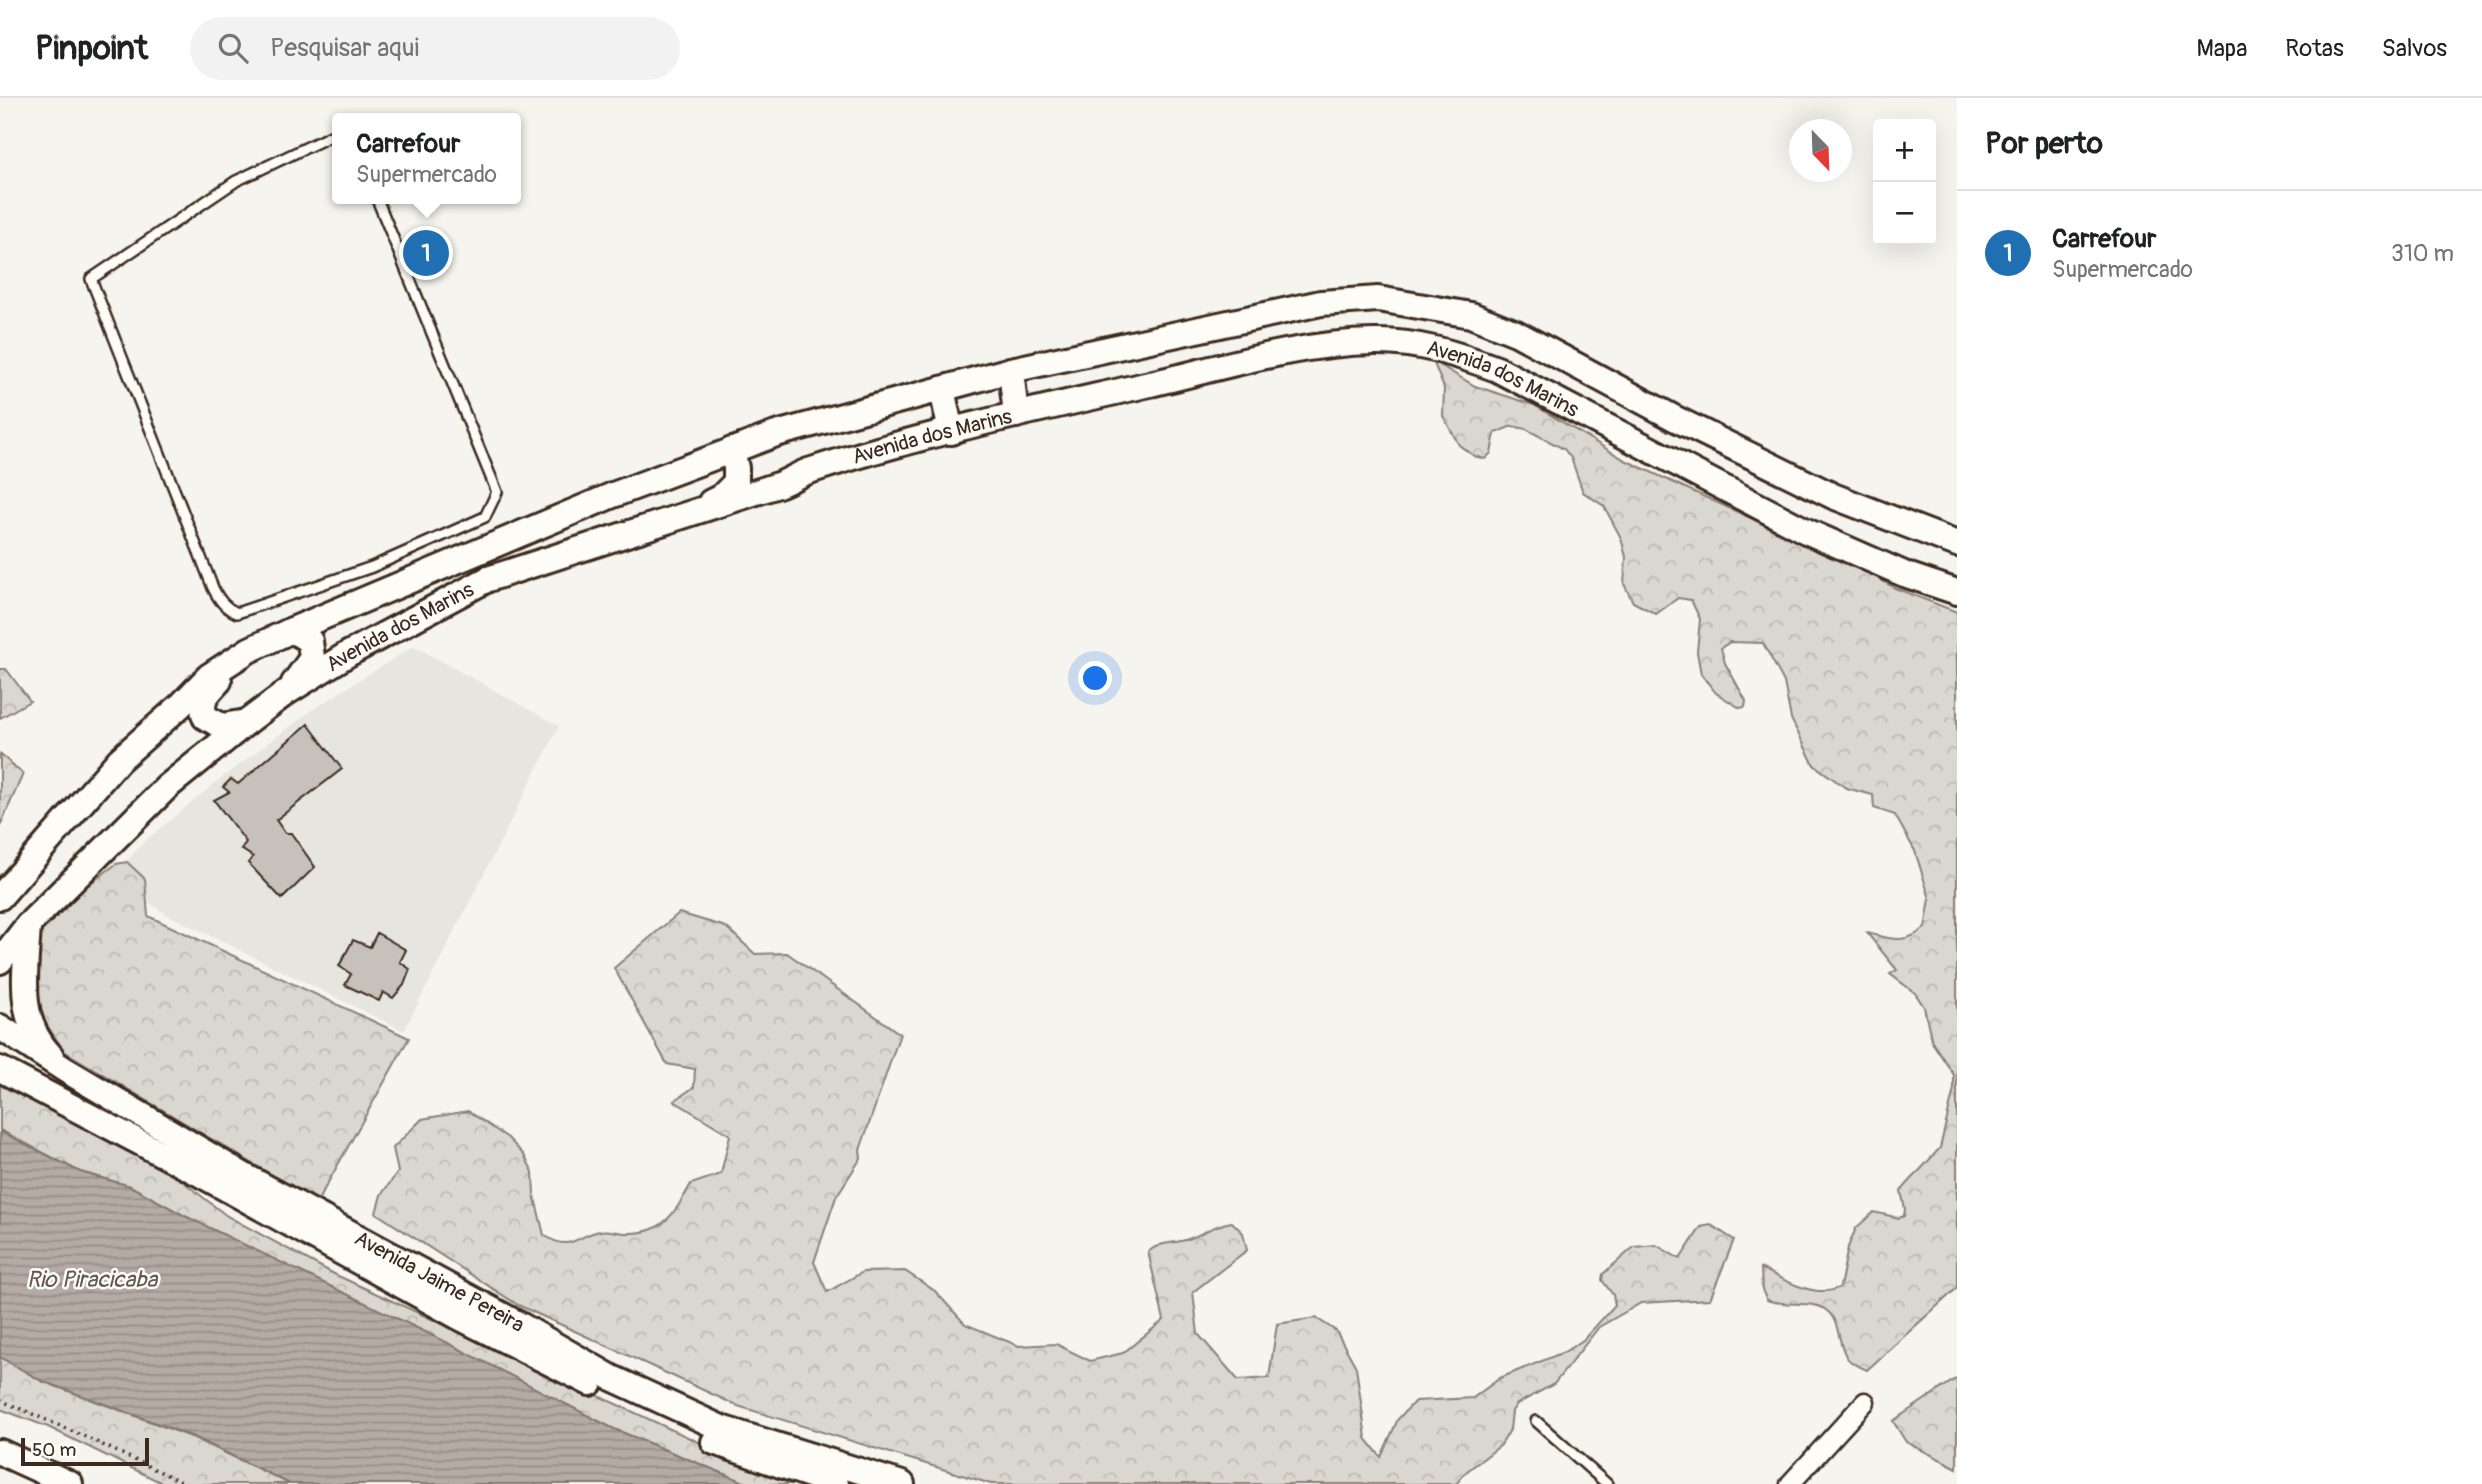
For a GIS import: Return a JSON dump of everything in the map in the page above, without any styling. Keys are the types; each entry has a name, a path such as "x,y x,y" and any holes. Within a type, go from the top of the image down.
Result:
{"street":[{"name":"Avenida dos Marins","path":"0,897 119,760 209,676 249,650 292,630 613,495 776,434 1011,370 1321,303 1378,299 1471,315 1516,333 1674,418 1833,496 1957,544"},
{"name":"Avenida dos Marins","path":"0,961 28,925 167,787 247,722 348,654 488,579 791,481 809,470 877,450 1241,362 1336,344 1377,342 1420,345 1461,355 1497,369 1806,531 1904,574 1957,592"},
{"path":"1011,370 1017,415"},
{"path":"942,389 951,432"},
{"path":"692,513 721,496 736,482 732,450"},
{"path":"288,692 312,658 310,641 292,630"},
{"path":"247,722 222,726 205,717 202,710 204,696 249,650"},
{"path":"28,925 23,992 29,1021 43,1048 64,1069"},
{"name":"Avenida Jaime Pereira","path":"0,1027 64,1069 321,1219 520,1325 612,1378 721,1428 902,1484"},
{"name":"Avenida Jaime Pereira","path":"0,1069 198,1173 459,1317 579,1378 721,1445 836,1484"},
{"path":"1790,1484 1865,1402"},
{"path":"0,1452 70,1484"}],"lane":[{"path":"332,135 236,181 92,279 213,588 220,601 229,610 237,613 372,567 485,517 497,492 458,391 379,204"},
{"path":"1536,1421 1607,1484"}],"path":[{"path":"0,1400 186,1484"}],"shaded area":[{"path":"414,646 559,726 404,1031 168,915 111,879 145,841 215,783 312,710"}],"green space":[{"path":"1433,361 1475,386 1534,405 1625,460 1865,571 1895,588 1957,612 1957,1288 1867,1370 1848,1359 1834,1320 1826,1310 1814,1305 1767,1300 1762,1290 1761,1268 1810,1290 1840,1287 1848,1247 1856,1228 1874,1212 1899,1218 1904,1216 1901,1191 1940,1148 1954,1089 1954,1075 1932,1042 1924,1007 1915,993 1890,974 1897,970 1867,933 1890,939 1904,939 1925,928 1930,899 1915,851 1895,815 1874,808 1873,795 1846,788 1814,765 1791,719 1784,682 1763,643 1730,642 1721,648 1725,663 1746,701 1745,707 1740,708 1716,693 1701,674 1697,652 1700,619 1691,600 1678,598 1656,614 1633,602 1624,584 1626,557 1621,538 1604,506 1583,492 1571,458 1564,449 1526,429 1512,426 1495,433 1491,453 1485,459 1474,456 1459,445 1443,416 1444,388"},
{"path":"0,669 6,669 30,701 0,718"},
{"path":"0,754 23,774 0,826"},
{"path":"127,862 145,879 148,916 409,1038 317,1202 64,1051 39,1013 34,959 40,925 54,911 116,864"},
{"path":"679,913 726,927 755,954 787,953 900,1034 860,1150 861,1158 836,1197 814,1262 827,1292 863,1272 905,1271 935,1291 965,1324 1019,1346 1056,1344 1090,1361 1123,1353 1164,1320 1148,1252 1161,1245 1185,1240 1218,1225 1232,1222 1243,1233 1247,1250 1193,1292 1198,1334 1238,1380 1269,1378 1277,1324 1316,1318 1336,1331 1356,1367 1366,1438 1381,1457 1398,1419 1415,1401 1473,1398 1500,1378 1564,1352 1583,1340 1615,1305 1613,1295 1602,1280 1603,1274 1634,1247 1656,1245 1680,1259 1701,1227 1711,1225 1734,1240 1710,1299 1641,1303 1599,1327 1554,1384 1517,1404 1512,1411 1510,1430 1501,1445 1466,1472 1456,1484 991,1484 738,1406 518,1305 376,1213 381,1195 398,1172 393,1148 422,1119 468,1111 508,1138 524,1155 533,1172 534,1194 544,1235 560,1243 572,1242 591,1233 603,1231 640,1233 650,1230 667,1220 691,1184 721,1174 730,1135 674,1101 694,1087 695,1069 667,1064 614,968"},
{"path":"0,1077 145,1152 227,1216 336,1275 718,1451 820,1484 749,1484 614,1429 185,1216 130,1186 80,1172 0,1130"},
{"path":"0,1357 42,1381 194,1438 290,1484 164,1484 48,1427 0,1409"},
{"path":"1957,1378 1957,1468 1906,1442 1893,1421"}],"water":[{"name":"Rio Piracicaba","path":"0,1131 80,1172 130,1186 185,1216 444,1341 614,1429 749,1484 290,1484 194,1437 42,1381 0,1357"}],"building":[{"path":"308,724 342,769 276,820 285,833 291,833 315,867 282,899 248,863 253,857 241,849 246,842 214,800 229,792 223,787 231,779 238,784"},
{"path":"377,933 406,950 400,962 410,969 404,985 393,998 383,992 379,1001 345,985 351,974 339,966 353,940 370,947"}],"place":[{"name":"Carrefour","path":"426,253"}]}
